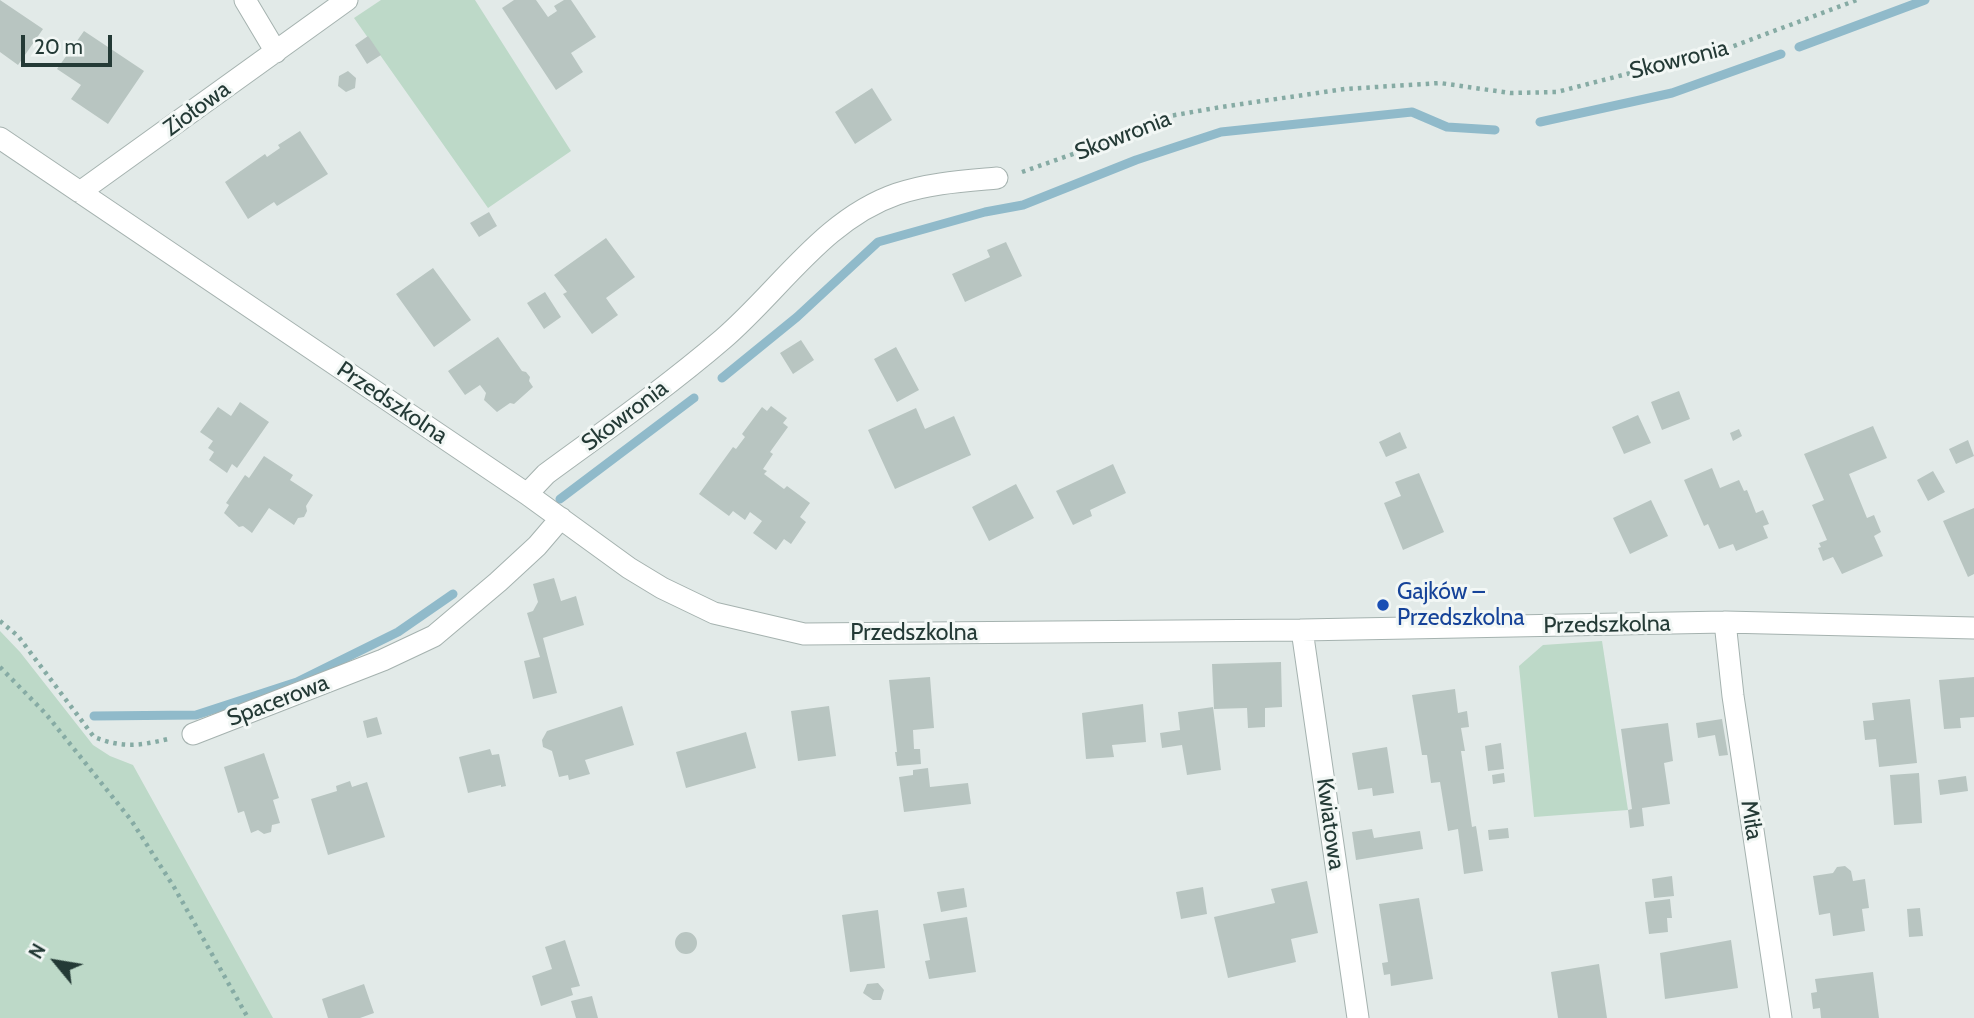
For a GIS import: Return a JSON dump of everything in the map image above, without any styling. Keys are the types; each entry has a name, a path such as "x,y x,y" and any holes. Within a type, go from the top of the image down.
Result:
{"street":[{"path":"245,0 276,52"},
{"name":"Ziołowa","path":"80,192 347,0"},
{"name":"Przedszkolna","path":"0,138 527,494 629,568 671,593 714,612 804,634 1302,630 1725,622 1974,628"},
{"name":"Skowronia","path":"527,494 546,474 695,363 733,330 831,232 860,212 897,194 945,183 997,178"},
{"name":"Spacerowa","path":"193,734 383,660 434,636 537,546 561,518"},
{"name":"Miła","path":"1725,622 1732,696 1781,1018"},
{"name":"Kwiatowa","path":"1302,630 1358,1018"}],"path":[{"name":"Skowronia","path":"997,178 1038,168 1127,135 1164,117 1221,107 1345,89 1440,83 1510,93 1557,92 1731,47 1857,0"},
{"path":"0,621 18,636 94,737 113,744 139,746 193,734"},
{"path":"0,667 46,714 131,820 174,887 248,1018"}],"green space":[{"path":"381,0 475,0 571,151 488,208 354,18"},
{"path":"0,631 20,652 93,745 110,756 133,765 273,1018 0,1018"},
{"path":"1602,641 1628,810 1534,817 1519,666 1543,645"}],"building":[{"path":"0,0 43,29 18,65 0,52"},
{"path":"514,0 536,0 548,17 557,11 554,6 564,0 571,0 596,37 571,53 583,72 556,90 502,8"},
{"path":"84,31 144,71 108,124 71,99 81,85 57,69"},
{"path":"368,36 381,55 367,64 355,45"},
{"path":"348,71 356,78 355,88 346,92 338,86 339,76"},
{"path":"872,88 892,120 855,144 835,112"},
{"path":"300,131 328,174 277,206 274,202 248,219 225,182 265,154 267,157 280,148 278,145"},
{"path":"489,212 497,226 479,237 470,223"},
{"path":"606,238 635,277 606,298 618,315 592,334 563,294 567,292 554,275"},
{"path":"1006,242 1022,276 965,302 952,274 990,257 987,250"},
{"path":"433,268 471,320 434,347 396,294"},
{"path":"545,292 561,317 544,329 527,303"},
{"path":"498,337 522,371 530,377 529,381 533,387 514,404 510,403 497,412 484,400 486,393 480,385 465,395 448,371"},
{"path":"801,340 814,360 793,374 780,353"},
{"path":"896,347 919,390 897,402 874,359"},
{"path":"1679,391 1690,419 1662,430 1651,402"},
{"path":"240,402 269,422 237,468 232,464 227,473 209,460 214,452 208,448 213,441 200,432 218,407 231,416"},
{"path":"771,406 787,418 783,423 788,427 770,452 773,454 763,469 767,471 764,474 784,489 787,486 810,503 800,517 806,522 791,544 784,539 776,550 753,533 762,521 750,512 745,520 733,511 729,516 699,494 733,447 736,449 745,437 742,434 762,407 767,411"},
{"path":"916,408 925,429 954,416 971,455 895,489 868,430"},
{"path":"1638,415 1651,443 1624,454 1612,427"},
{"path":"1873,426 1887,458 1849,474 1867,518 1874,515 1881,532 1874,536 1883,556 1842,574 1833,557 1823,561 1818,548 1821,547 1819,543 1827,540 1812,505 1824,500 1804,454"},
{"path":"1739,429 1742,436 1733,441 1730,433"},
{"path":"1400,432 1407,448 1386,457 1379,442"},
{"path":"1968,440 1974,456 1956,464 1949,449"},
{"path":"264,456 293,475 290,480 313,495 306,506 304,517 298,518 294,525 269,508 252,533 243,526 239,527 224,513 229,505 226,503 245,475 249,478"},
{"path":"1113,464 1126,493 1090,510 1092,516 1073,525 1056,491"},
{"path":"1712,468 1720,488 1739,480 1744,491 1747,490 1756,513 1763,510 1769,524 1763,526 1768,538 1736,551 1733,544 1719,549 1708,524 1704,526 1684,480"},
{"path":"1933,471 1945,492 1928,501 1917,480"},
{"path":"1419,473 1444,532 1403,550 1384,503 1401,496 1395,482"},
{"path":"1016,484 1034,518 989,541 972,507"},
{"path":"1651,500 1668,536 1630,554 1613,518"},
{"path":"1974,508 1974,574 1968,577 1943,521"},
{"path":"554,578 561,601 576,596 584,625 543,638 557,693 533,699 524,661 540,657 527,613 533,611 538,602 533,584"},
{"path":"1281,662 1282,707 1265,708 1265,727 1248,728 1247,708 1214,709 1212,664"},
{"path":"930,677 934,728 913,730 914,749 920,749 921,764 897,766 889,680"},
{"path":"1974,677 1974,717 1960,718 1961,728 1944,729 1939,680"},
{"path":"1455,689 1458,713 1467,711 1469,727 1461,728 1465,751 1461,751 1472,827 1476,826 1483,871 1464,874 1458,829 1448,831 1440,782 1431,783 1427,755 1422,755 1412,695"},
{"path":"1910,699 1917,763 1879,767 1876,739 1865,740 1863,721 1874,720 1872,703"},
{"path":"1143,704 1146,742 1112,745 1114,757 1086,759 1082,713"},
{"path":"622,706 634,745 585,760 590,774 569,780 568,775 559,777 552,751 543,747 542,740 547,731"},
{"path":"829,706 836,756 798,761 791,711"},
{"path":"1213,707 1221,770 1187,775 1182,745 1162,748 1160,733 1180,730 1178,712"},
{"path":"377,717 382,734 367,738 363,721"},
{"path":"1722,719 1728,755 1719,756 1715,735 1698,738 1696,723"},
{"path":"1668,723 1673,761 1664,763 1670,804 1642,808 1644,826 1630,828 1628,810 1632,809 1621,729"},
{"path":"746,732 756,768 686,788 676,752"},
{"path":"1501,743 1504,769 1488,771 1485,746"},
{"path":"1387,747 1394,793 1373,796 1372,788 1358,790 1352,753"},
{"path":"490,749 492,755 499,754 506,786 468,793 459,757"},
{"path":"264,753 279,798 273,800 280,823 272,825 271,832 264,834 258,830 251,833 244,811 238,813 224,767"},
{"path":"928,768 930,787 968,783 971,804 904,812 899,777 913,775 913,770"},
{"path":"1504,773 1505,782 1493,784 1492,775"},
{"path":"1919,773 1922,823 1894,825 1890,775"},
{"path":"1966,776 1968,791 1940,795 1938,780"},
{"path":"350,781 352,787 367,782 385,837 328,855 311,799 337,791 336,786"},
{"path":"1508,828 1509,838 1489,840 1488,830"},
{"path":"1372,829 1374,838 1420,831 1423,849 1356,860 1352,832"},
{"path":"1845,866 1851,871 1853,881 1865,879 1869,908 1862,909 1865,931 1833,936 1830,913 1819,915 1813,876 1833,873 1837,867"},
{"path":"1672,876 1674,896 1654,898 1652,879"},
{"path":"1307,881 1318,933 1291,939 1296,962 1228,978 1214,917 1275,903 1271,889"},
{"path":"1203,887 1207,914 1181,919 1176,892"},
{"path":"964,888 967,907 941,912 937,892"},
{"path":"1419,898 1433,979 1391,986 1390,974 1384,975 1382,963 1388,962 1379,904"},
{"path":"1670,899 1672,918 1667,918 1668,932 1649,934 1645,902"},
{"path":"1920,908 1923,936 1909,937 1907,909"},
{"path":"878,910 885,968 850,972 842,915"},
{"path":"967,917 976,972 929,979 925,961 930,960 923,924"},
{"path":"686,932 694,935 697,943 694,951 686,954 678,951 675,943 678,935"},
{"path":"565,940 580,986 571,988 573,995 541,1006 532,976 552,969 545,947"},
{"path":"1731,940 1738,988 1665,999 1660,953"},
{"path":"1599,964 1607,1018 1558,1018 1551,972"},
{"path":"1873,972 1879,1018 1821,1018 1820,1008 1813,1009 1811,993 1817,992 1815,979"},
{"path":"878,983 884,990 881,1000 873,1000 863,993 867,984"},
{"path":"364,984 374,1013 360,1018 328,1018 322,999"},
{"path":"592,996 598,1018 576,1018 571,1001"}],"waterway":[{"path":"1799,47 1925,0"},
{"path":"1540,122 1672,93 1781,54"},
{"path":"722,378 797,317 878,242 985,212 1023,205 1136,160 1221,132 1412,112 1447,127 1495,130"},
{"path":"560,499 694,398"},
{"path":"94,716 196,715 297,682 398,632 453,594"}],"place":[{"name":"Gajków – Przedszkolna","path":"1383,605"}]}
